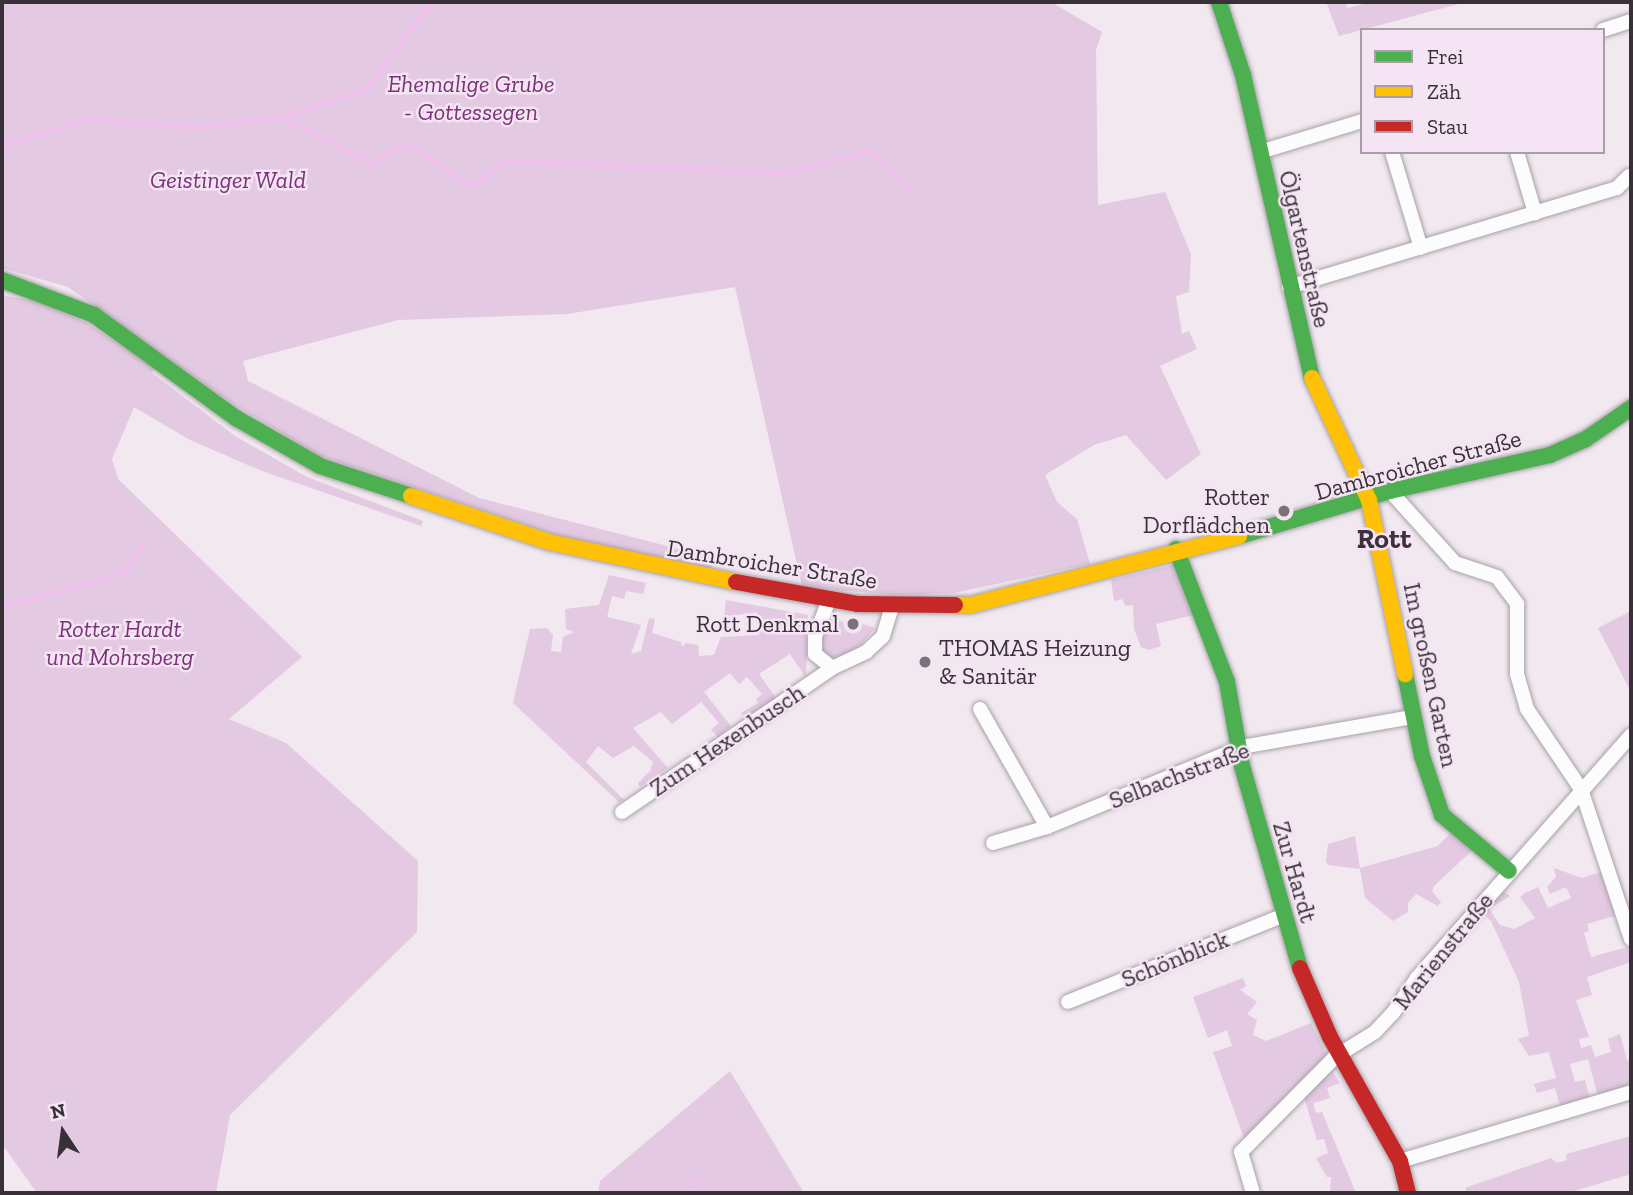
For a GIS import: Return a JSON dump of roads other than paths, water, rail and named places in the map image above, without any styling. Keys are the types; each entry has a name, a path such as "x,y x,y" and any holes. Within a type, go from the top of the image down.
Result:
{"street":[{"name":"Ölgartenstraße","path":"1219,2 1243,75 1289,287 1313,382 1369,499"},
{"path":"1605,29 1631,21"},
{"path":"1259,152 1360,122"},
{"path":"1393,154 1421,248"},
{"path":"1518,154 1535,213"},
{"path":"1289,287 1617,188 1629,176"},
{"name":"Dambroicher Straße","path":"2,280 64,300 94,315 236,418 320,466 549,542 632,563 829,600 892,606 971,605 1369,499 1390,491 1549,455 1586,439 1631,408"},
{"path":"1390,491 1455,563 1497,577 1517,604 1517,674 1527,709 1581,789 1631,939"},
{"name":"Im großen Garten","path":"1369,499 1412,717 1442,815 1509,871"},
{"name":"Zur Hardt","path":"1176,549 1227,682 1242,747 1242,766 1282,916 1313,1000 1400,1161 1408,1193"},
{"name":"Zum Hexenbusch","path":"829,600 815,637 815,654 832,668"},
{"name":"Zum Hexenbusch","path":"622,812 832,668 866,652 883,636 892,606"},
{"path":"980,709 1047,827"},
{"name":"Selbachstraße","path":"993,843 1047,827 1242,747 1412,717"},
{"name":"Marienstraße","path":"1253,1193 1241,1152 1342,1052 1393,1013 1417,978 1631,735"},
{"name":"Schönblick","path":"1068,1002 1282,916"},
{"path":"1400,1161 1631,1092"}],"waterway":[{"path":"2,145 86,119 198,127 281,117 366,88 431,2"},
{"path":"281,117 370,163 409,143 471,187 506,160 787,173 870,150 910,189"},
{"path":"2,607 124,572 143,543"},
{"path":"690,1193 698,1177"}],"place":[{"name":"Rotter Dorflädchen","path":"1284,511"},
{"name":"Rott Denkmal","path":"853,624"},
{"name":"THOMAS Heizung & Sanitär","path":"925,662"}],"district":[{"name":"Rott","path":"1384,539"}],"park label":[{"name":"Ehemalige Grube - Gottessegen","path":"471,98"},
{"name":"Geistinger Wald","path":"228,180"},
{"name":"Rotter Hardt und Mohrsberg","path":"120,643"}]}
